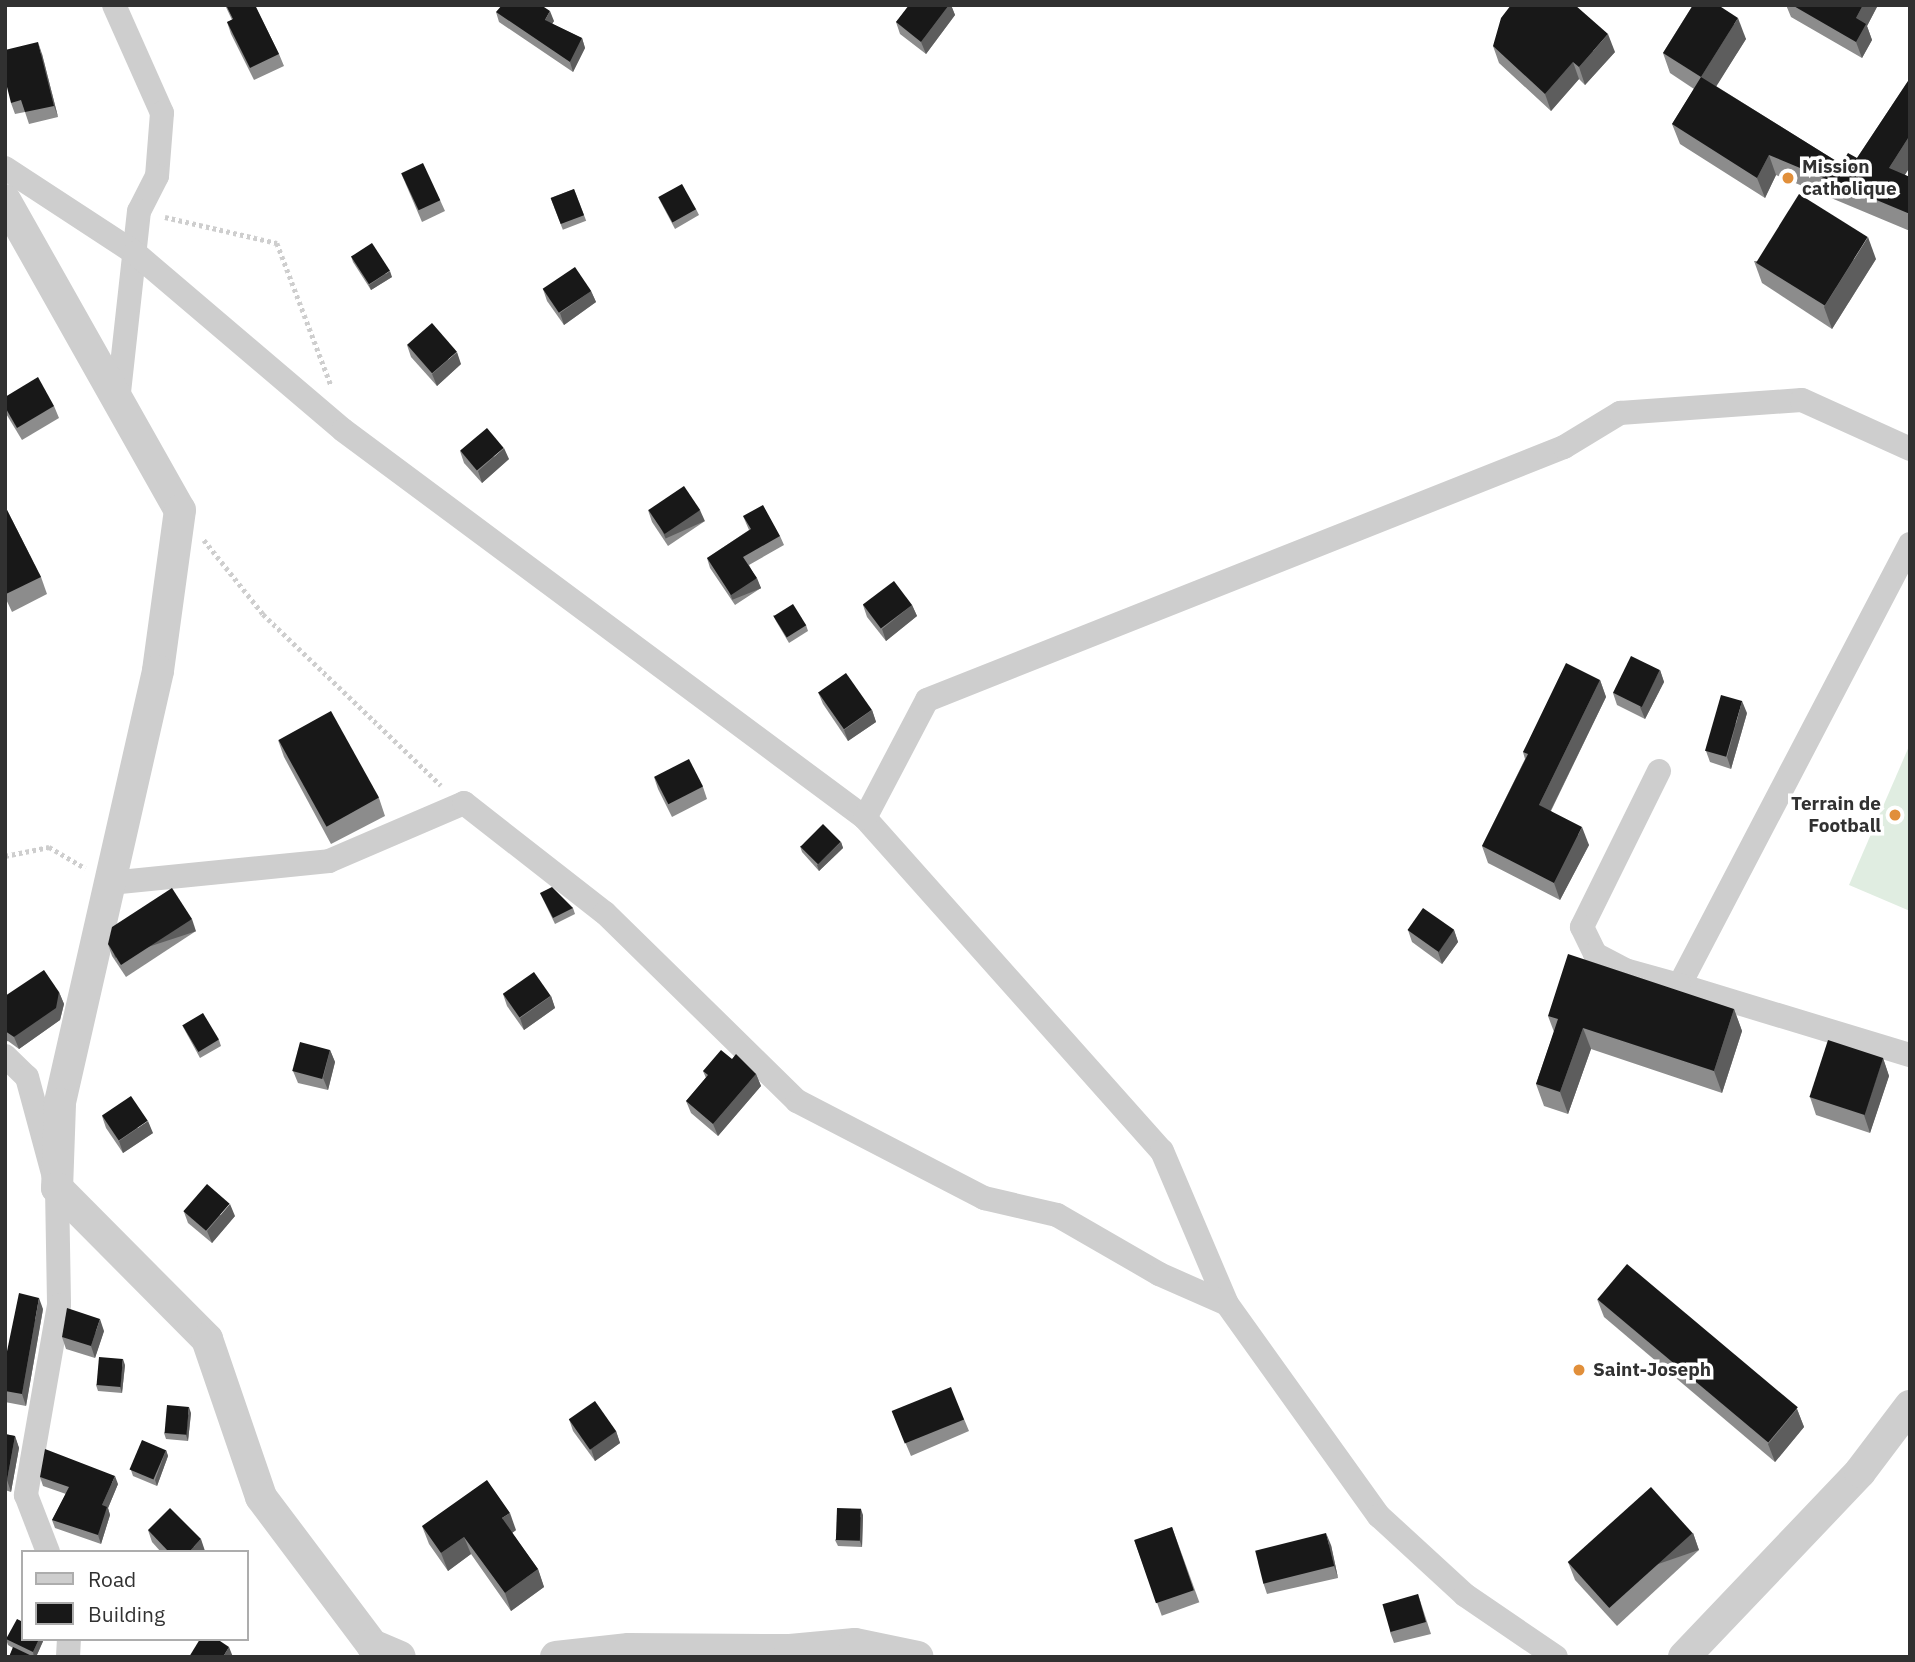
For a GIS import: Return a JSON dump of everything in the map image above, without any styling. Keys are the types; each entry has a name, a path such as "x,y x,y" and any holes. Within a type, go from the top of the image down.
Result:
{"street":[{"path":"114,5 162,113 157,176 139,211 118,400"},
{"path":"5,168 135,253 343,430 864,818 1162,1151 1227,1304 1379,1516 1465,1595 1556,1657"},
{"path":"5,200 180,510 158,671 60,1104 57,1188 59,1305 26,1495 47,1550"},
{"path":"864,818 927,700 1564,447 1620,413 1802,400 1910,449"},
{"path":"1679,985 1910,544"},
{"path":"1659,771 1582,926 1595,954 1625,970 1910,1055"},
{"path":"110,883 329,862 464,803 605,913 797,1101 984,1198 1057,1215 1159,1274 1227,1304"},
{"path":"5,1056 27,1077 57,1188 207,1339 261,1497 372,1646 400,1657"},
{"path":"1684,1657 1860,1472 1910,1406"},
{"path":"556,1657 629,1649 786,1653 855,1644 918,1657"}],"path":[{"path":"139,211 277,243 328,372 343,430"},
{"path":"180,510 263,614 420,769 464,803"},
{"path":"5,856 49,847 110,883"}],"shaded area":[{"name":"Terrain de Football","path":"1910,744 1910,911 1849,885"}],"building":[{"path":"226,5 255,5 279,54 250,68 227,22 233,19"},
{"path":"502,5 541,5 550,11 545,20 582,38 570,62 496,12"},
{"path":"909,5 949,5 921,42 896,22"},
{"path":"1511,5 1575,5 1608,34 1579,67 1573,62 1545,94 1493,46 1501,18"},
{"path":"1693,5 1718,5 1738,18 1701,77 1663,53"},
{"path":"1792,5 1863,5 1856,18 1866,24 1856,42"},
{"path":"38,42 54,106 25,112 21,100 11,103 5,79 5,50"},
{"path":"1701,77 1841,164 1848,153 1857,158 1910,78 1910,135 1889,168 1910,177 1910,214 1769,155 1757,178 1672,124"},
{"path":"423,163 440,200 419,210 401,173"},
{"path":"682,184 696,209 672,222 658,197"},
{"path":"574,189 584,215 561,224 551,198"},
{"path":"1799,194 1868,237 1825,306 1756,263"},
{"path":"372,243 390,271 369,284 351,257"},
{"path":"575,267 591,291 559,313 543,289"},
{"path":"432,323 457,352 432,373 407,345"},
{"path":"38,377 54,406 17,428 5,407 5,397"},
{"path":"487,428 504,448 477,470 460,450"},
{"path":"684,486 700,510 665,534 648,510"},
{"path":"763,505 780,536 743,557 757,578 731,595 707,558 751,529 743,516"},
{"path":"5,506 41,577 6,594 5,593"},
{"path":"894,581 912,605 881,628 863,604"},
{"path":"793,604 806,625 787,637 773,616"},
{"path":"1631,656 1660,670 1642,707 1613,693"},
{"path":"1566,663 1600,680 1539,805 1582,827 1554,883 1482,846 1528,754 1523,752"},
{"path":"846,673 872,710 844,729 818,693"},
{"path":"1721,695 1742,701 1726,757 1705,751"},
{"path":"331,711 379,798 327,827 279,740"},
{"path":"689,759 703,787 668,804 654,777"},
{"path":"823,824 841,842 818,864 800,847"},
{"path":"552,887 573,908 553,918 540,893"},
{"path":"172,888 192,919 121,965 108,944 112,927"},
{"path":"1423,908 1454,930 1439,952 1408,930"},
{"path":"1568,954 1734,1009 1714,1071 1583,1028 1560,1092 1536,1084 1558,1019 1548,1016"},
{"path":"44,970 59,992 56,1008 14,1037 5,1031 5,996"},
{"path":"534,972 551,996 520,1018 503,994"},
{"path":"203,1013 219,1040 198,1052 182,1025"},
{"path":"1828,1040 1883,1058 1865,1115 1809,1097"},
{"path":"300,1042 330,1050 322,1079 292,1071"},
{"path":"721,1050 732,1059 736,1054 756,1074 713,1124 686,1101 708,1075 703,1071"},
{"path":"131,1096 148,1121 119,1140 102,1116"},
{"path":"207,1184 230,1204 206,1231 183,1211"},
{"path":"1627,1264 1798,1407 1768,1443 1597,1299"},
{"path":"19,1293 39,1298 22,1394 5,1391 5,1361"},
{"path":"67,1308 100,1319 91,1346 62,1337"},
{"path":"99,1357 123,1359 120,1387 97,1385"},
{"path":"951,1387 964,1419 905,1443 892,1411"},
{"path":"595,1401 616,1431 590,1450 569,1419"},
{"path":"167,1405 189,1407 186,1435 165,1433"},
{"path":"5,1434 15,1436 7,1480 5,1480"},
{"path":"142,1440 166,1450 153,1480 129,1469"},
{"path":"45,1449 115,1476 102,1505 107,1507 98,1535 52,1520 69,1487 40,1477"},
{"path":"487,1480 510,1513 502,1518 538,1569 505,1593 464,1537 441,1553 422,1526"},
{"path":"1651,1487 1692,1533 1609,1608 1568,1562"},
{"path":"170,1508 201,1539 191,1550 167,1550 148,1530"},
{"path":"837,1508 861,1509 860,1541 836,1540"},
{"path":"1172,1527 1194,1590 1156,1603 1134,1540"},
{"path":"1326,1533 1334,1566 1263,1584 1255,1551"},
{"path":"1418,1594 1426,1622 1390,1632 1382,1604"},
{"path":"17,1619 21,1621 21,1641 38,1641 33,1652 6,1639"},
{"path":"199,1641 220,1641 229,1647 223,1657 189,1657"},
{"path":"13,1647 34,1657 9,1657"}],"place":[{"name":"Mission catholique","path":"1788,178"},
{"name":"Terrain de Football","path":"1895,815"},
{"name":"Saint-Joseph","path":"1579,1370"}]}
